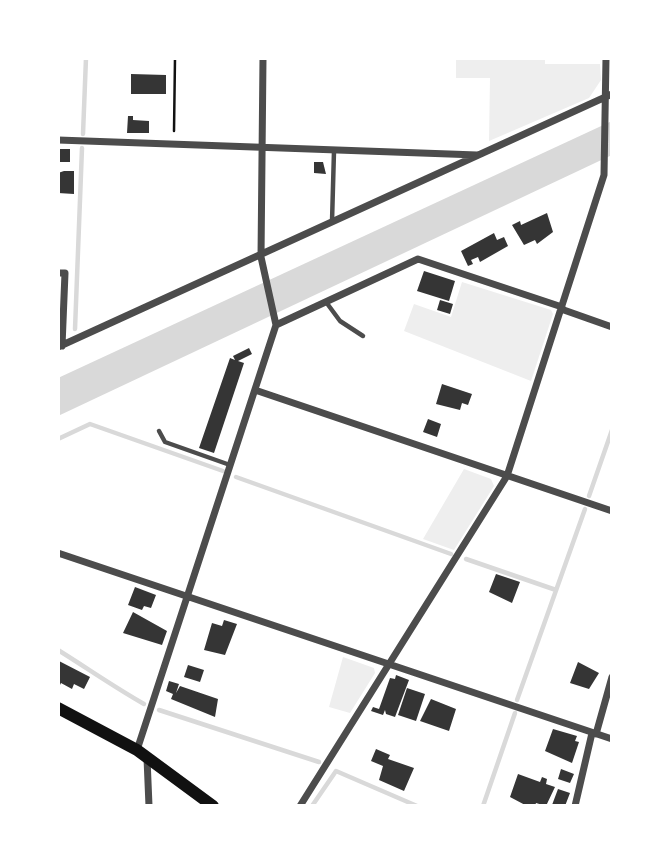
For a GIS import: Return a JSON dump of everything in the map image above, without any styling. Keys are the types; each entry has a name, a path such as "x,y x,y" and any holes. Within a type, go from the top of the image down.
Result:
{"main road":[{"path":"58,708 142,753 213,806"}],"street":[{"path":"149,806 142,753 187,596 276,324 261,257 263,58"},
{"path":"300,806 507,476 607,173 605,111 609,96 606,58"},
{"path":"58,273 65,273 60,346 261,257 609,96"},
{"path":"58,140 479,155"},
{"path":"276,324 418,259 612,327"},
{"path":"255,390 612,511"},
{"path":"58,553 612,739"},
{"path":"575,806 612,677"}],"lane":[{"path":"332,223 334,150"},
{"path":"326,302 340,321 363,336"},
{"path":"159,431 165,442 230,465"}],"path":[{"path":"173,144 175,58"}],"shaded area":[{"path":"456,58 545,58 545,64 600,64 601,80 589,98 489,141 490,78 456,78"},
{"path":"612,121 612,155 58,416 58,378"},
{"path":"462,282 551,310 553,314 531,381 404,331 414,304 451,317"},
{"path":"464,469 491,479 494,486 454,550 423,539"},
{"path":"343,657 374,668 375,673 350,713 329,707"}],"building":[{"path":"131,74 166,75 166,94 131,94"},
{"path":"128,116 133,116 133,120 149,121 149,133 127,133"},
{"path":"58,149 70,149 70,162 58,162"},
{"path":"314,162 323,162 326,174 314,173"},
{"path":"74,171 74,194 58,193 58,173"},
{"path":"547,213 553,232 537,244 535,240 524,245 512,225 520,221 521,225"},
{"path":"494,233 497,240 504,237 508,246 480,262 478,257 471,260 473,264 468,266 461,251"},
{"path":"424,271 455,281 449,301 417,291"},
{"path":"440,300 453,304 450,314 437,310"},
{"path":"249,348 252,354 238,361 244,363 214,453 199,448 230,358 235,360 233,356"},
{"path":"442,384 472,394 468,405 462,403 460,410 436,404"},
{"path":"428,419 441,424 437,437 423,432"},
{"path":"496,574 520,582 512,603 489,592"},
{"path":"135,587 156,595 151,608 144,606 142,610 128,605"},
{"path":"133,612 167,631 162,645 123,633"},
{"path":"224,620 237,624 225,655 204,650 212,623 222,626"},
{"path":"59,661 90,677 84,689 74,684 72,689 61,683 58,689"},
{"path":"578,662 599,673 589,689 570,683"},
{"path":"188,665 204,670 200,682 184,677"},
{"path":"396,675 409,680 395,717 386,714 385,710 383,715 371,711 373,707 379,709 390,678 395,679"},
{"path":"169,681 179,684 176,693 180,686 218,699 215,717 171,699 173,694 166,691"},
{"path":"407,688 425,694 416,721 398,715"},
{"path":"431,699 456,709 449,731 420,721"},
{"path":"553,729 577,736 575,741 579,742 572,763 545,751"},
{"path":"376,749 390,755 388,759 414,768 404,791 379,780 383,766 371,761"},
{"path":"561,769 574,774 570,783 558,779"},
{"path":"518,774 540,782 542,777 547,779 546,784 555,787 546,806 536,803 535,806 527,806 510,797"},
{"path":"558,789 570,793 565,806 552,805"}],"waterway":[{"path":"83,134 86,58"},
{"path":"75,329 82,148"},
{"path":"58,439 90,424 223,471"},
{"path":"589,496 612,430"},
{"path":"236,477 451,554"},
{"path":"517,700 585,509"},
{"path":"466,559 556,590"},
{"path":"58,650 144,704"},
{"path":"159,710 319,762"},
{"path":"483,806 515,713"},
{"path":"312,806 336,771 417,806"}]}
